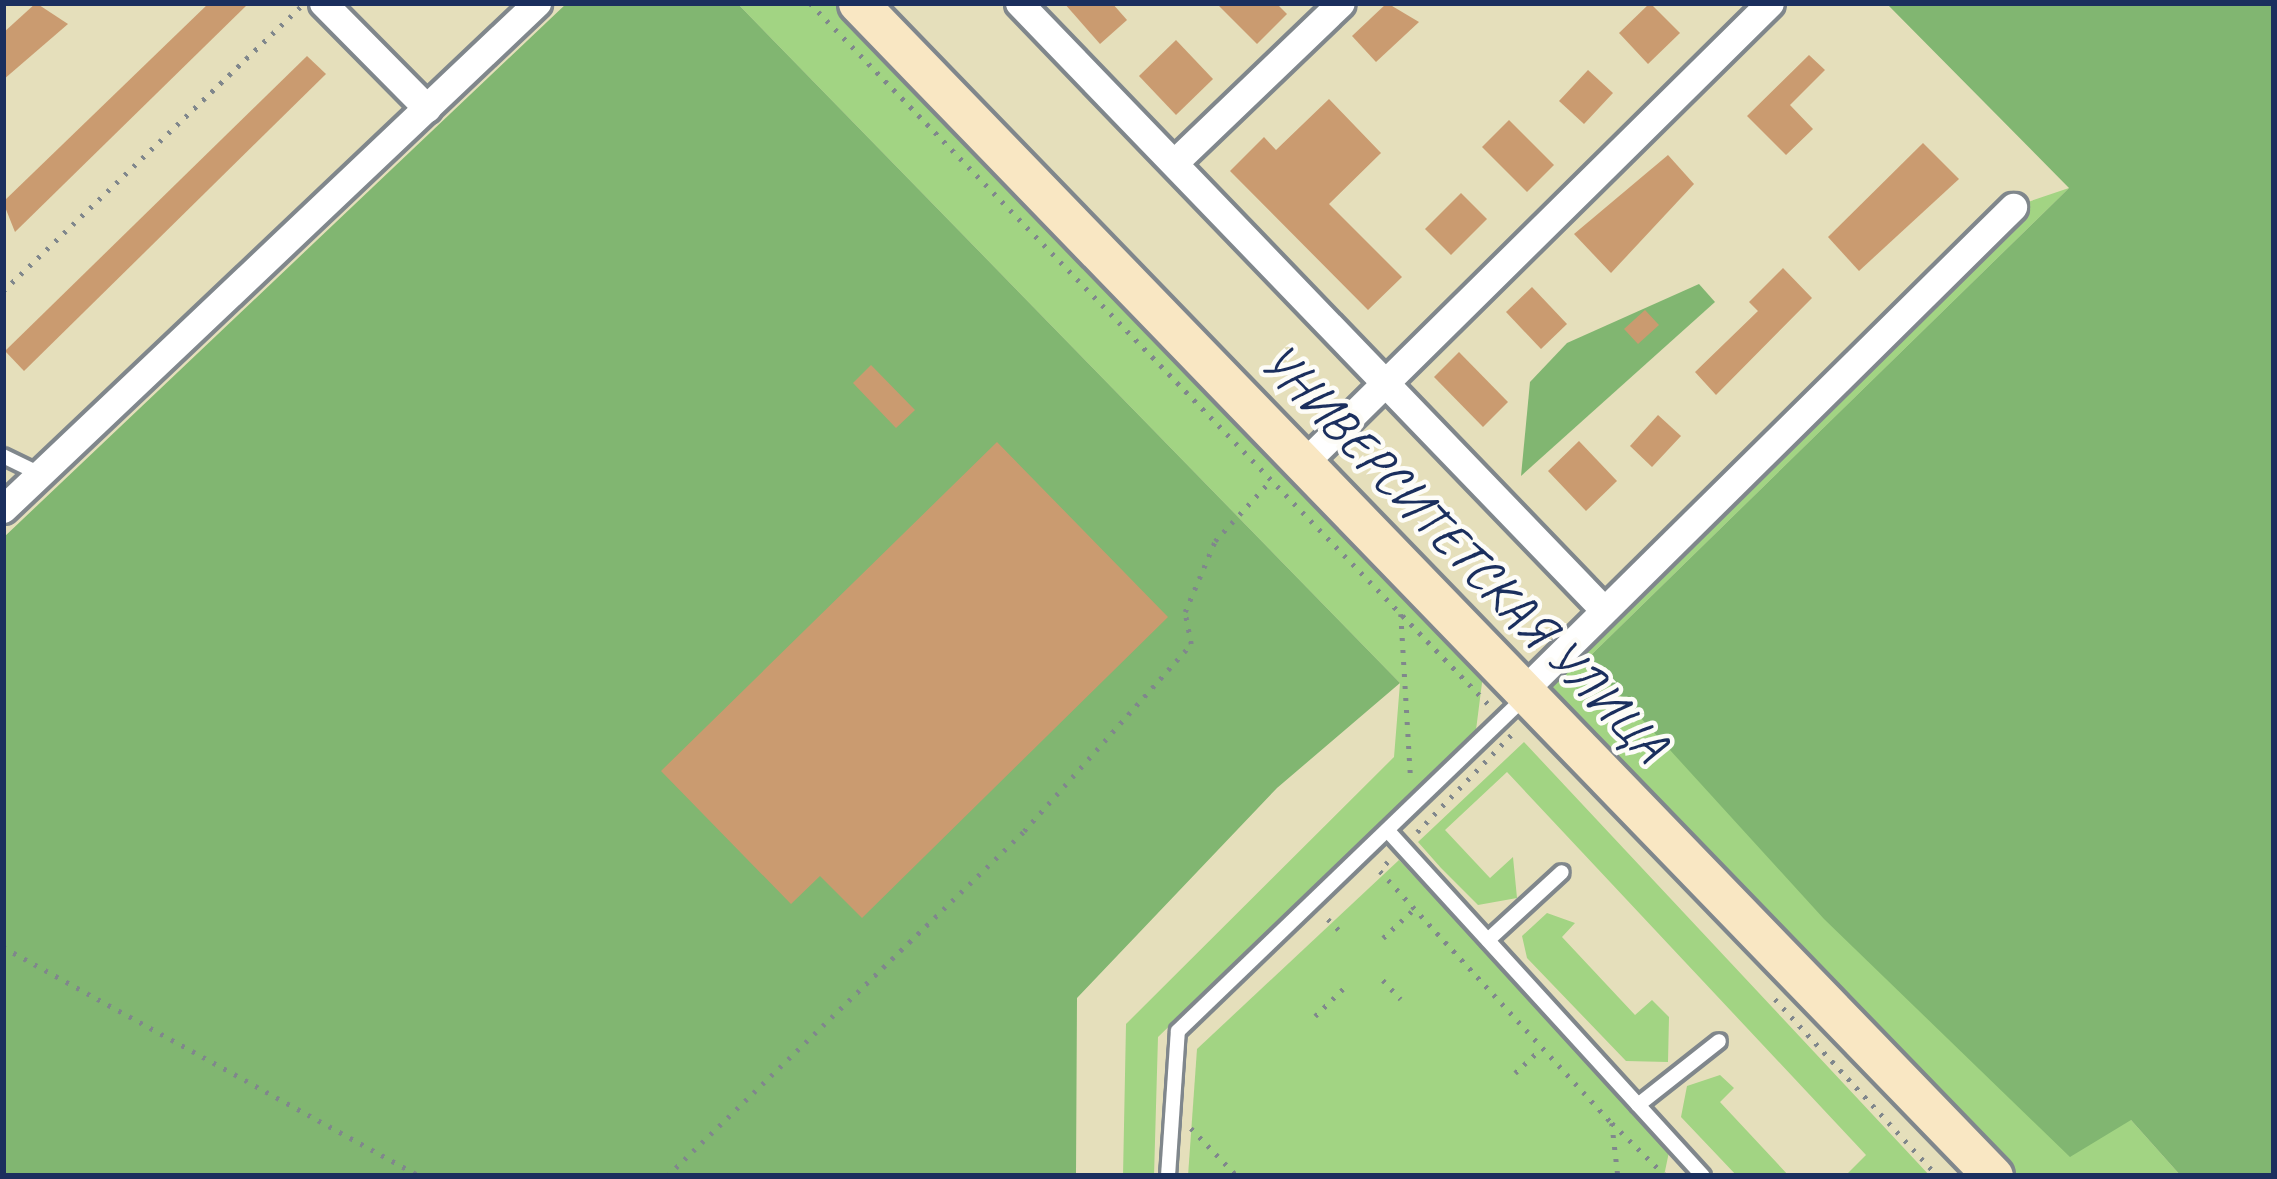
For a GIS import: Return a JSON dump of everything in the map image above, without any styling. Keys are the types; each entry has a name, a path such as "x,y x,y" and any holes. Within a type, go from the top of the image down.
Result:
{"street":[{"path":"323,3 427,108"},
{"path":"3,509 538,3"},
{"path":"1019,3 1176,161 1383,387 1604,610"},
{"path":"1176,161 1340,3"},
{"path":"1287,472 1383,387 1770,3"},
{"name":"УНИВЕРСИТЕТСКАЯ УЛИЦА","path":"863,4 1287,472 1993,1176"},
{"path":"1517,702 1604,610 2014,207"}],"lane":[{"path":"3,456 40,474"},
{"path":"1168,1176 1178,1031 1517,702"},
{"path":"1388,831 1694,1172"},
{"path":"1488,940 1562,872"},
{"path":"1638,1105 1719,1041"}],"path":[{"path":"3,291 304,3"},
{"path":"810,3 1287,472 1401,614 1517,702"},
{"path":"667,1176 1024,831 1192,644 1185,612 1215,541 1287,472"},
{"path":"1401,614 1412,807"},
{"path":"1383,938 1414,909"},
{"path":"1328,919 1343,934"},
{"path":"3,947 419,1176"},
{"path":"1383,980 1400,999"},
{"path":"1315,1016 1346,986"},
{"path":"1515,1073 1543,1047"},
{"path":"1612,1124 1666,1176"},
{"path":"1188,1125 1237,1176"}],"green space":[{"path":"567,3 737,3 1400,683 1277,788 1077,998 1076,1176 3,1176 3,538"},
{"path":"737,3 836,3 1483,675 1476,730 1158,1037 1154,1176 1123,1176 1126,1024 1394,757 1400,683"},
{"path":"1886,3 2274,3 2274,1176 2181,1176 2131,1120 2070,1157 1824,919 1587,659 2069,188"},
{"path":"2069,188 1587,659 2131,1120 2181,1176 2018,1176 1539,675 2013,207"},
{"path":"1699,284 1715,302 1521,476 1530,382 1567,343"},
{"path":"1524,742 1930,1176 1845,1176 1866,1155 1507,772 1445,830 1490,878 1513,857 1517,898 1478,905 1441,868 1418,842"},
{"path":"1399,860 1670,1147 1664,1176 1188,1176 1197,1049"},
{"path":"1547,913 1575,923 1562,937 1635,1015 1652,1000 1669,1017 1668,1062 1626,1061 1527,958 1522,936"},
{"path":"1720,1075 1734,1088 1720,1102 1789,1176 1737,1176 1681,1117 1687,1086"}],"building":[{"path":"36,3 68,24 3,80 3,33"},
{"path":"209,3 249,3 15,232 3,202"},
{"path":"1064,3 1112,3 1127,20 1100,44"},
{"path":"1216,3 1276,3 1287,14 1257,44"},
{"path":"1387,3 1419,22 1376,62 1352,36"},
{"path":"1650,3 1680,33 1648,64 1619,33"},
{"path":"1176,40 1213,79 1176,115 1139,76"},
{"path":"1809,55 1825,70 1790,105 1813,129 1786,155 1747,116"},
{"path":"307,56 326,74 24,371 5,351"},
{"path":"1588,70 1613,93 1584,124 1559,101"},
{"path":"1329,99 1381,153 1329,204 1402,277 1368,310 1230,171 1264,137 1276,150"},
{"path":"1509,120 1554,165 1527,192 1482,147"},
{"path":"1923,143 1959,179 1859,271 1828,237"},
{"path":"1668,155 1694,184 1611,273 1574,234"},
{"path":"1461,193 1487,219 1451,255 1425,229"},
{"path":"1783,268 1812,298 1716,395 1695,372 1758,311 1749,302"},
{"path":"1532,287 1567,324 1541,349 1506,312"},
{"path":"1645,310 1659,325 1638,344 1624,329"},
{"path":"1459,352 1508,402 1483,427 1434,377"},
{"path":"871,365 915,410 896,428 853,383"},
{"path":"1658,415 1681,436 1652,467 1630,446"},
{"path":"1579,441 1617,481 1586,511 1548,471"},
{"path":"997,442 1168,617 862,918 820,876 791,904 661,771"}]}
